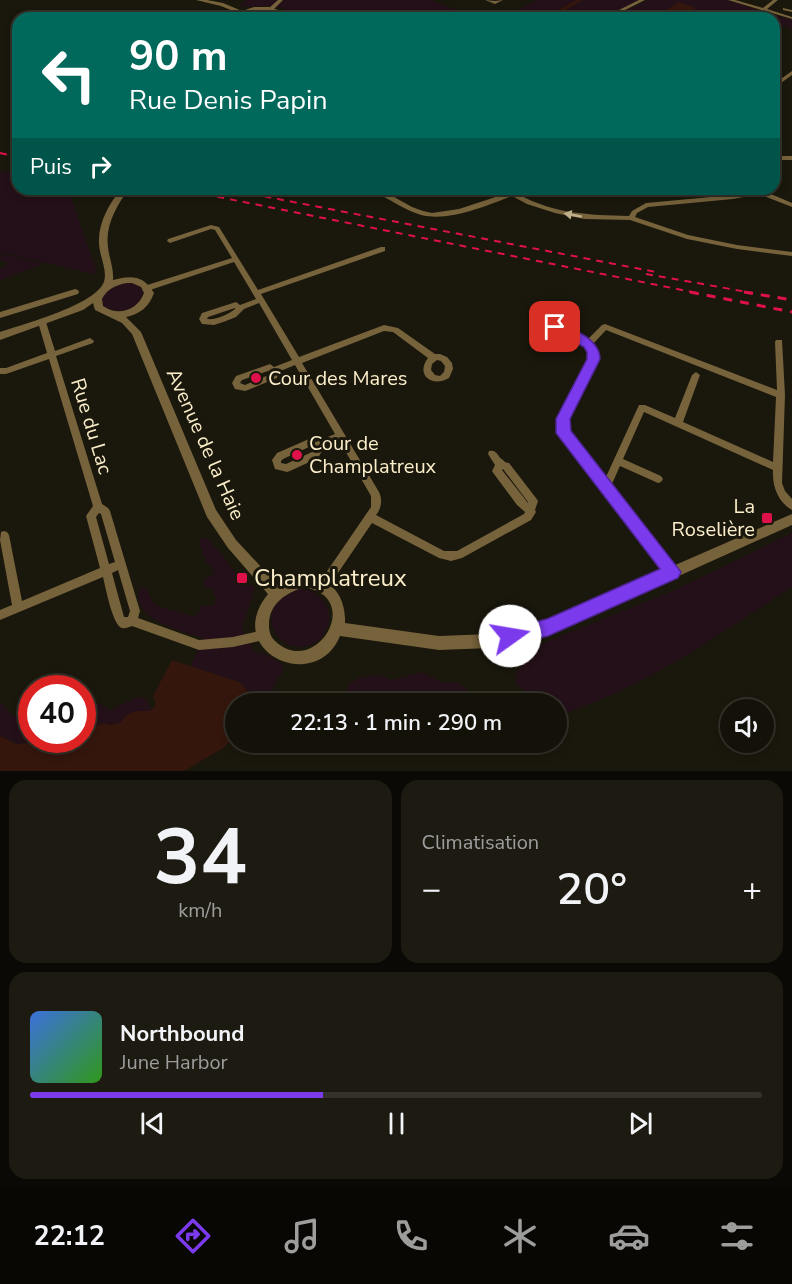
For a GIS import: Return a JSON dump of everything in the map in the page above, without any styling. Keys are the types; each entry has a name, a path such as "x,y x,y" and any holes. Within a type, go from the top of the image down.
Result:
{"street":[{"path":"199,0 223,5 240,12"},
{"path":"271,9 281,0"},
{"path":"487,0 495,3 501,0"},
{"path":"617,12 643,0"},
{"path":"730,0 770,12"},
{"path":"763,10 776,0"},
{"path":"245,12 255,9 271,9 279,12"},
{"path":"784,9 792,11"},
{"path":"121,195 108,217 103,242 110,278 96,299 98,308 125,321 136,332"},
{"path":"387,195 421,213 431,215 466,209 510,195"},
{"path":"515,195 529,203 555,211 584,217 631,218 687,237 737,247 792,254"},
{"path":"631,218 634,212 646,205 740,195"},
{"path":"768,195 792,205"},
{"path":"170,241 211,227 217,228 376,495 376,508 323,586"},
{"path":"58,317 90,311 110,315 127,314 140,308 148,298 147,288 139,281 117,272 112,266 103,242"},
{"path":"239,308 258,297 383,249"},
{"path":"147,288 236,259"},
{"path":"0,336 80,308 102,290 126,280 139,281"},
{"path":"0,315 75,292"},
{"path":"136,332 140,308"},
{"name":"Rue du Lac","path":"42,322 98,507 105,511 121,564 135,611 132,621"},
{"path":"555,327 588,344 594,351 593,359 563,419 564,433 673,572"},
{"path":"588,344 605,327 781,395"},
{"path":"274,370 384,328 395,330 434,358"},
{"name":"Avenue de la Haie","path":"136,332 211,513 232,544 275,592"},
{"path":"0,371 6,371 90,341"},
{"path":"779,342 781,395 777,483 782,494 792,506"},
{"path":"678,423 696,375"},
{"path":"606,488 642,407 777,468"},
{"path":"316,446 341,435"},
{"path":"370,518 442,555 458,555 518,522 531,512 534,501 506,466 500,464 492,454"},
{"path":"618,462 658,479"},
{"name":"Rue du Lac","path":"98,507 91,516 122,623 132,621 199,645 233,642 264,634"},
{"path":"338,629 439,644 490,641 548,628 792,519"},
{"path":"4,535 18,608"},
{"path":"0,615 121,564"},
{"path":"294,582 314,582 323,586 332,593 338,604 340,616 338,629 325,648 304,658 283,655 268,643 264,634 262,617 269,599 275,592 294,582"}],"shaded area":[{"path":"247,0 431,0 463,12 291,12 274,6 240,6"},
{"path":"537,0 640,0 614,12 515,12"},
{"path":"648,0 727,0 766,12 624,12"},
{"path":"678,2 696,8 690,12 664,12"},
{"path":"780,16 792,20 792,29 780,27"},
{"path":"0,171 12,174 12,195 70,195 98,275 0,252"},
{"path":"0,253 44,264 0,280 0,270 8,263 0,260"},
{"path":"131,282 141,287 143,291 142,298 133,308 120,311 100,305 101,295 110,286"},
{"path":"792,533 792,587 679,660 619,691 567,712 567,693 527,693 515,682 518,670 544,643 675,590"},
{"path":"202,538 209,539 244,583 255,587 242,629 255,652 263,653 282,664 283,671 273,687 273,693 249,693 239,682 191,666 203,638 171,628 150,616 142,608 139,599 140,588 145,587 155,605 195,617 202,606 214,605 216,597 213,592 214,588 208,589 204,584 205,579 215,574 206,561 199,542"},
{"path":"294,589 306,589 316,593 325,602 329,624 321,639 306,647 294,647 284,643 275,634 271,624 271,612 275,602 284,593"},
{"path":"172,660 239,682 249,693 225,693 225,746 184,771 0,771 0,736 18,744 18,753 96,753 96,726 120,723 133,712 150,711 156,704 153,696"},
{"path":"422,672 441,682 457,682 468,693 345,693 349,684 361,677 380,675 392,680"},
{"path":"138,697 146,699 151,706 150,711 135,711 120,723 96,727 96,704 110,710"},
{"path":"0,702 12,715 18,717 18,744 0,736"}],"waterway":[{"path":"559,12 580,0"}],"railway":[{"path":"0,153 12,156"},
{"path":"209,195 697,293"},
{"path":"257,195 656,272"},
{"path":"646,274 753,293"},
{"path":"690,292 792,312"},
{"path":"744,292 792,300"}],"place":[{"name":"Cour des Mares","path":"256,378"},
{"name":"Cour de Champlatreux","path":"297,455"},
{"name":"La Roselière","path":"767,518"},
{"name":"Champlatreux","path":"242,578"}],"route":[{"path":"510,636 548,628 673,572 564,433 563,419 593,359 594,351 588,344 555,327"}]}
